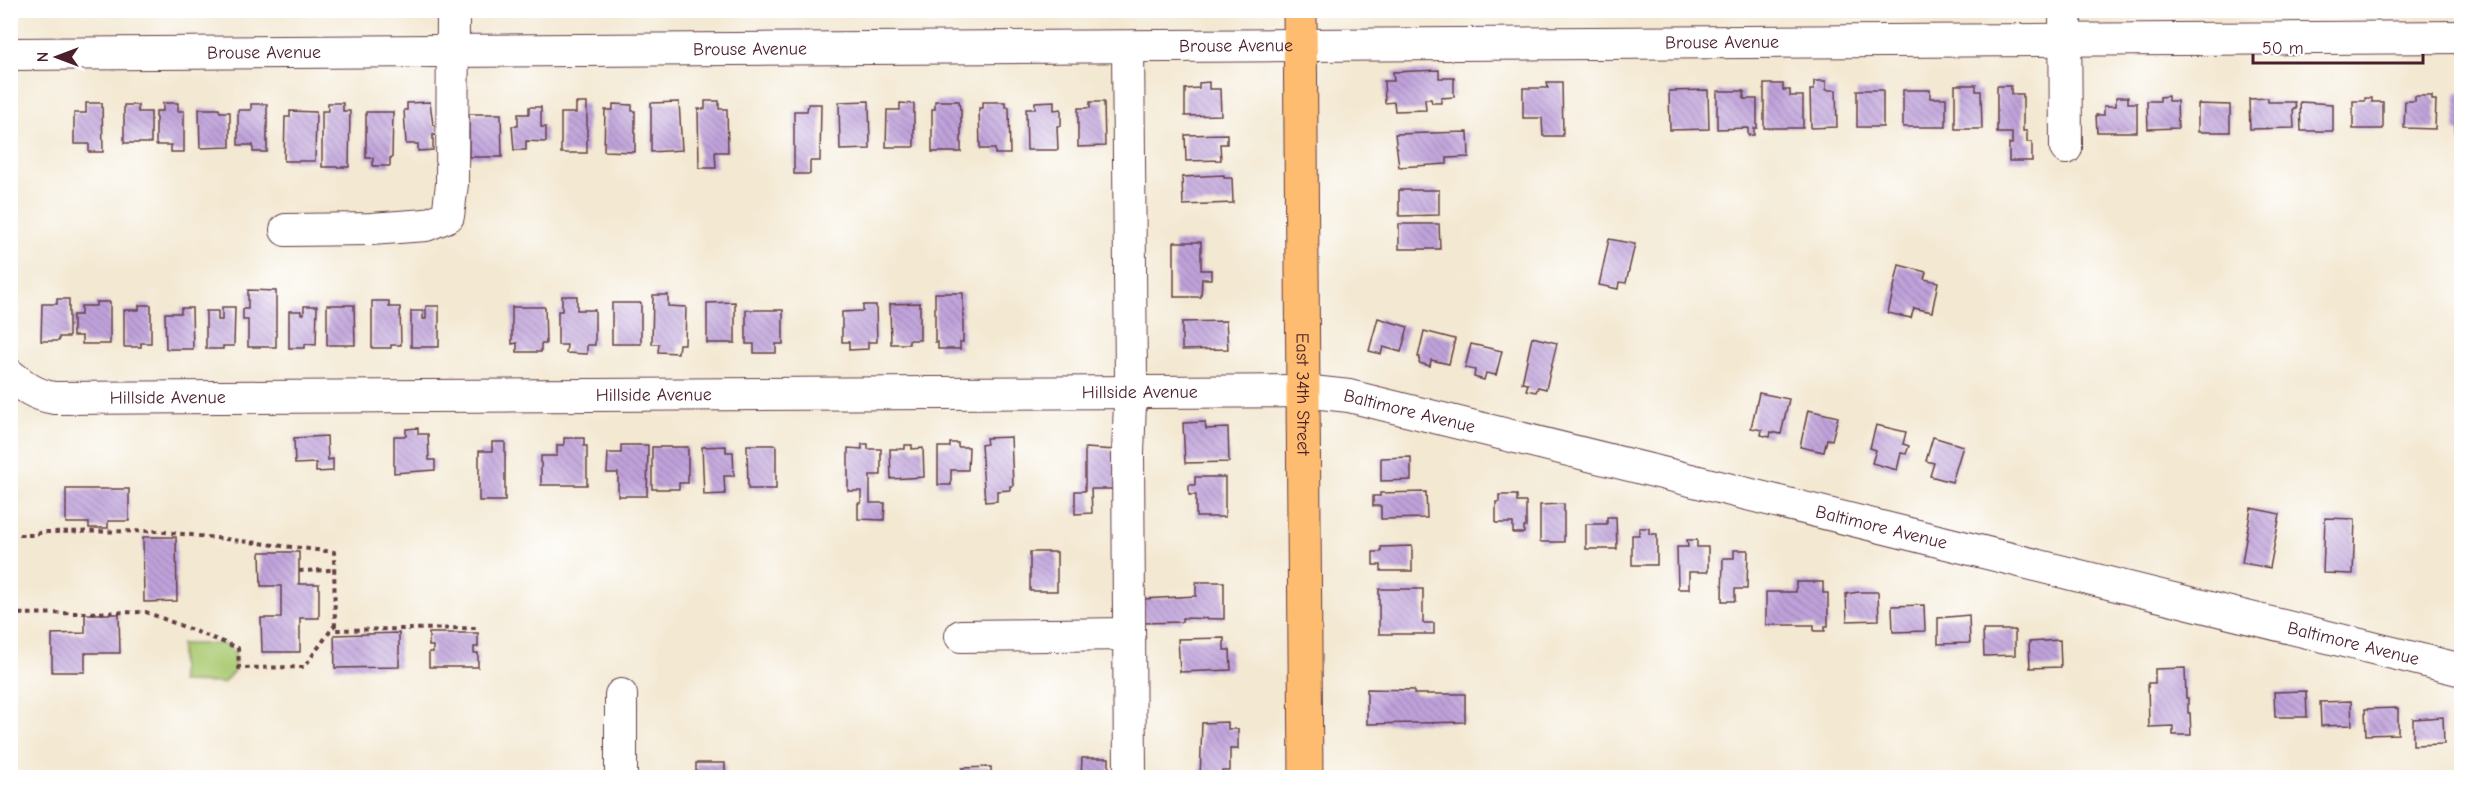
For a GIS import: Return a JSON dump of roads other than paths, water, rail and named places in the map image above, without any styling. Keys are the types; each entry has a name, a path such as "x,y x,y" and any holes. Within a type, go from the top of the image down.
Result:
{"main road":[{"name":"East 34th Street","path":"1300,10 1306,777"}],"street":[{"path":"286,230 371,229 426,225 448,216 452,184 453,10"},
{"path":"2065,25 2066,148"},
{"name":"Brouse Avenue","path":"10,54 1300,45 2065,25 2462,37"},
{"path":"1128,47 1131,393 1128,453 1130,777"},
{"name":"Hillside Avenue","path":"10,375 33,393 54,398 1303,391"},
{"name":"Baltimore Avenue","path":"1303,391 1348,396 2462,670"},
{"path":"961,636 1129,634"},
{"path":"621,695 621,777"}]}
